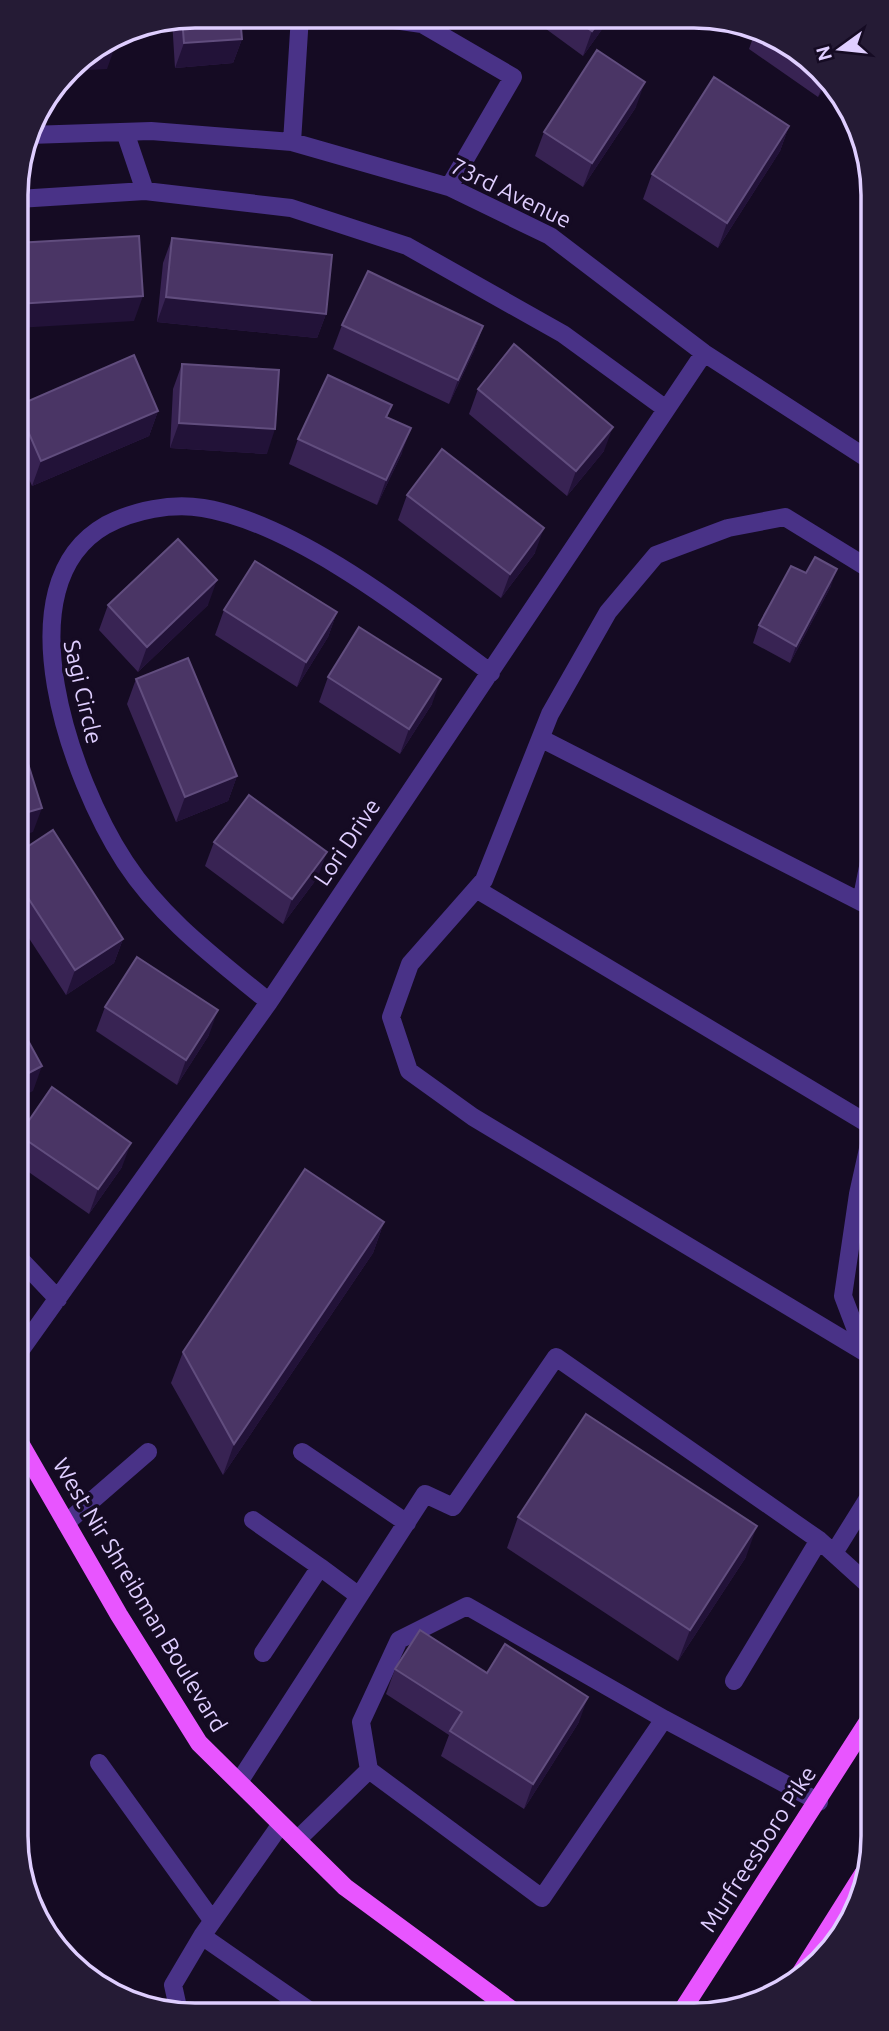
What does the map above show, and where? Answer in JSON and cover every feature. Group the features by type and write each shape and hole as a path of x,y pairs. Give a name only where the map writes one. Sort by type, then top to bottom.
{"main road":[{"name":"West Nir Shreibman Boulevard","path":"28,1457 119,1615 199,1744 345,1887 502,2003"},
{"name":"Murfreesboro Pike","path":"687,2003 861,1733"},
{"path":"823,1942 849,1899"}],"street":[{"path":"292,142 299,28"},
{"path":"429,28 513,77 449,187"},
{"path":"125,132 145,191"},
{"name":"73rd Avenue","path":"40,135 125,132 292,142 449,187 550,236 704,353 861,454"},
{"path":"28,198 145,191 291,208 407,246 563,334 666,409"},
{"name":"Lori Drive","path":"28,1340 269,1002 704,353"},
{"name":"Sagi Circle","path":"269,1002 169,918 125,862 73,761 53,692 44,640 47,604 58,575 74,548 95,530 124,515 157,508 202,508 239,517 298,543 359,580 491,673"},
{"path":"861,563 785,517 727,528 656,555 608,612 550,715 484,880 410,964 391,1017 409,1070 473,1117 861,1350"},
{"path":"542,738 861,902"},
{"path":"476,889 861,1120"},
{"path":"861,1180 843,1296 861,1340"},
{"path":"28,1267 58,1299"},
{"path":"239,1782 425,1494 453,1507 556,1357 819,1540 861,1576"},
{"path":"66,1523 148,1452"},
{"path":"302,1452 407,1522"},
{"path":"834,1553 861,1510"},
{"path":"253,1520 359,1596"},
{"path":"734,1681 819,1540"},
{"path":"850,1565 861,1568"},
{"path":"263,1653 320,1567"},
{"path":"664,1719 542,1898 369,1770 361,1722 399,1640 467,1606 664,1719 819,1802"},
{"path":"99,1763 212,1920"},
{"path":"298,1840 369,1770"},
{"path":"177,2002 173,1985 212,1920 281,1824"},
{"path":"202,1936 298,2003"}],"building":[{"path":"241,28 242,39 184,43 183,29"},
{"path":"597,50 645,82 592,163 544,132"},
{"path":"714,77 789,126 727,223 652,174"},
{"path":"139,236 143,296 28,303 28,242"},
{"path":"172,238 332,255 326,314 166,297"},
{"path":"368,271 483,326 458,380 342,325"},
{"path":"514,344 613,427 576,471 478,389"},
{"path":"134,355 158,411 41,461 28,431 28,401"},
{"path":"182,364 279,370 275,429 179,423"},
{"path":"328,375 392,405 386,417 411,428 386,480 298,439"},
{"path":"442,449 544,528 510,574 407,495"},
{"path":"178,539 217,580 147,647 108,605"},
{"path":"815,557 837,569 796,646 759,625 791,566 806,573"},
{"path":"255,561 337,612 306,662 224,610"},
{"path":"359,627 441,679 409,729 328,677"},
{"path":"188,658 237,776 185,797 136,679"},
{"path":"28,764 42,808 28,812"},
{"path":"249,795 327,852 292,899 214,842"},
{"path":"53,830 123,939 75,970 28,898 28,846"},
{"path":"137,957 218,1010 186,1060 105,1007"},
{"path":"28,1040 42,1066 28,1073"},
{"path":"52,1087 131,1143 98,1189 28,1141 28,1122"},
{"path":"305,1169 384,1222 234,1444 183,1352"},
{"path":"586,1414 757,1526 690,1630 518,1517"},
{"path":"420,1630 487,1673 505,1644 588,1697 533,1784 450,1731 462,1712 395,1669"}]}
